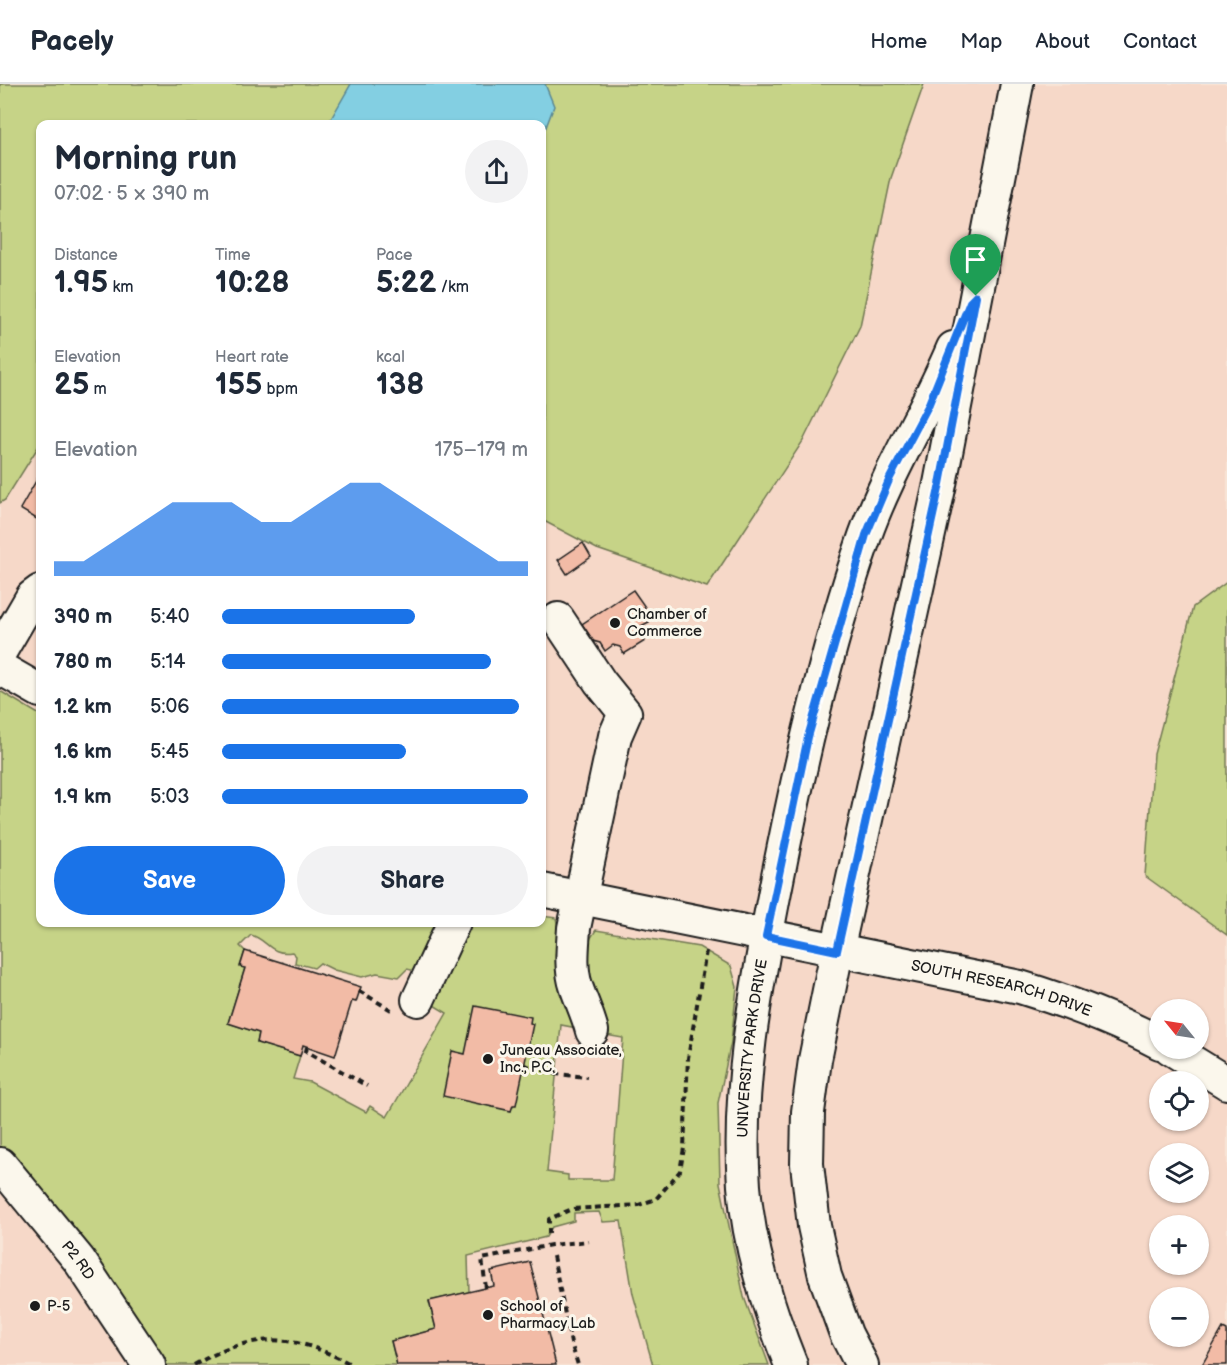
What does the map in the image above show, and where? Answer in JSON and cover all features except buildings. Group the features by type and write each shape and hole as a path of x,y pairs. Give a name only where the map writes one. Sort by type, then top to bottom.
{"street":[{"name":"UNIVERSITY PARK DRIVE","path":"862,1365 846,1334 825,1276 814,1226 807,1164 808,1112 815,1060 837,951 940,484 1017,84"},
{"name":"UNIVERSITY PARK DRIVE","path":"791,1365 771,1315 754,1252 745,1187 742,1122 766,936 808,737 866,535 890,478 928,406 970,302 976,296"},
{"path":"0,652 32,597 36,594"},
{"path":"558,619 600,682 625,713 615,736 574,928 575,984 586,1009 592,1031"},
{"path":"0,668 36,689"},
{"name":"SOUTH RESEARCH DRIVE","path":"546,891 1020,987 1070,1002 1149,1037"},
{"path":"408,1007 451,927"},
{"path":"1188,1059 1227,1083"},
{"name":"P2 RD","path":"0,1164 79,1260 149,1365"}],"path":[{"path":"549,1234 549,1219 559,1213 572,1209 639,1205 656,1199 680,1171 684,1148 688,1058 702,965 708,945"},
{"path":"359,992 408,1007"},
{"path":"306,1047 306,1050 367,1086"},
{"path":"524,1065 556,1074 586,1077"},
{"path":"486,1288 482,1259 551,1245 589,1241"},
{"path":"553,1256 570,1343 578,1365"},
{"path":"194,1365 220,1350 248,1341 283,1340 317,1349 352,1365"}],"shaded area":[{"path":"0,84 1227,84 1227,1365 0,1365"}],"green space":[{"path":"0,84 924,84 891,178 860,326 803,441 707,587 597,549 546,522 546,120 36,120 36,450 5,500 0,503"},
{"path":"1227,582 1227,935 1145,876 1154,754 1193,607"},
{"path":"0,691 36,713 36,927 436,927 416,971 407,969 399,977 377,973 362,977 334,970 320,963 314,968 295,963 296,956 292,952 279,952 251,935 240,946 245,951 240,966 245,968 228,1023 259,1033 257,1043 300,1056 293,1079 310,1082 366,1112 370,1106 387,1117 447,1013 432,1004 433,997 447,977 469,927 546,927 546,917 556,918 577,1028 561,1025 547,1172 568,1175 568,1180 612,1180 623,1038 606,1035 591,996 585,969 585,955 589,942 596,930 699,947 731,966 737,987 731,1042 718,1103 720,1183 744,1297 769,1365 653,1365 633,1294 621,1221 603,1222 599,1212 574,1213 574,1221 552,1227 546,1237 468,1256 469,1292 429,1301 436,1329 391,1341 397,1365 165,1365 35,1188 0,1147"}],"water":[{"path":"351,84 545,84 554,106 546,127 546,120 330,120"}],"place":[{"name":"Chamber of Commerce","path":"615,623"},
{"name":"Juneau Associate, Inc., P.C.","path":"488,1059"},
{"name":"P-5","path":"35,1306"},
{"name":"School of Pharmacy Lab","path":"488,1315"}],"route":[{"path":"976,296 940,484 837,951 766,936 785,836 808,737 846,598 866,535 890,478 928,406 958,338 970,302 976,296"}]}
